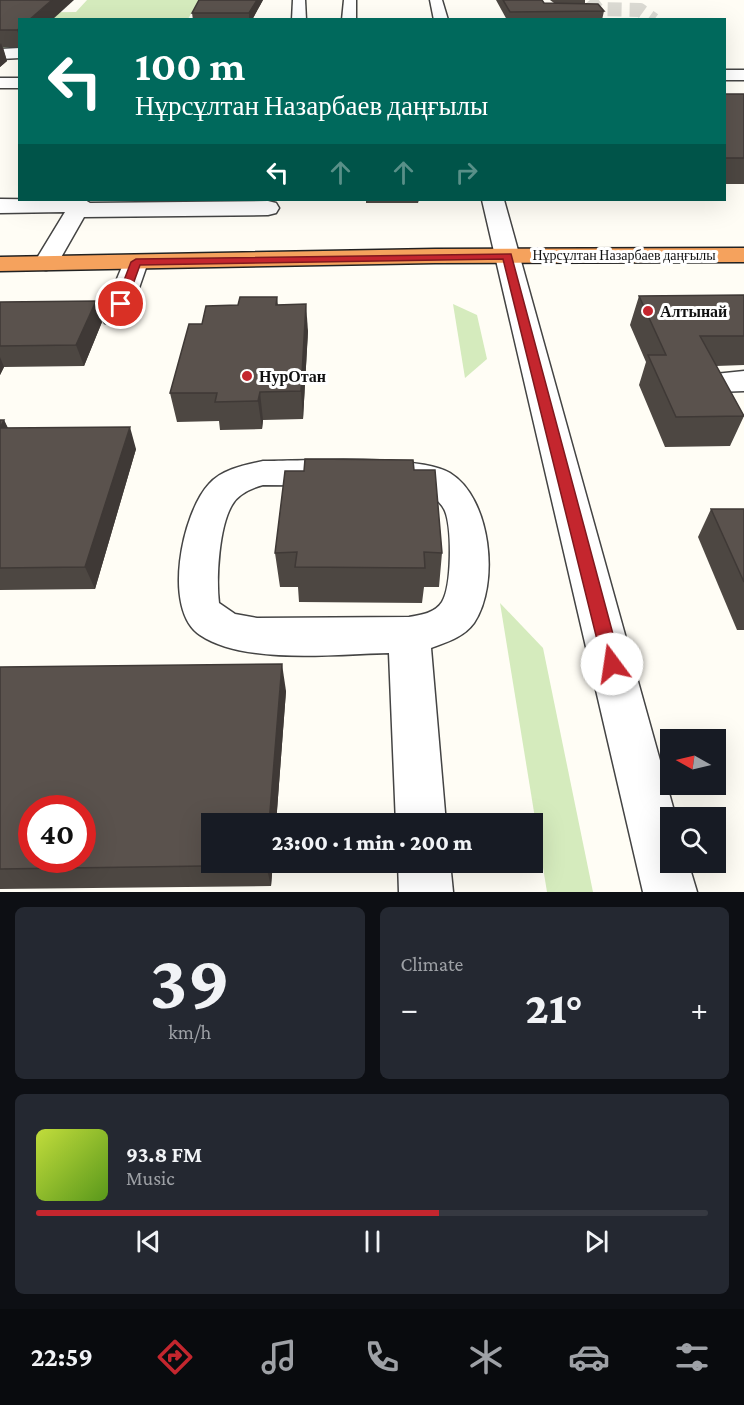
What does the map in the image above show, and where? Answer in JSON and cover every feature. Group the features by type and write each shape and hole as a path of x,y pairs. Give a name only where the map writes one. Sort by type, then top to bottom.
{"highway":[{"name":"Нұрсұлтан Назарбаев даңғылы","path":"0,264 507,256 744,255"}],"street":[{"path":"299,0 299,18"},
{"path":"349,18 350,0"},
{"path":"436,0 440,18"},
{"path":"0,54 18,53"},
{"path":"726,75 744,75"},
{"path":"0,84 18,83"},
{"path":"493,201 670,892"},
{"path":"46,263 80,205"},
{"path":"0,206 268,208"},
{"path":"115,317 136,262"},
{"path":"263,473 413,474 437,481 459,501 464,513 470,571 466,594 459,610 445,624 409,635 257,636 236,633 220,626 201,611 196,589 211,513 216,499 229,486 245,477 263,473"},
{"path":"409,635 421,813"},
{"path":"425,873 426,892"}],"green space":[{"path":"87,0 199,0 189,18 18,18 18,48 0,49 0,13 76,12"},
{"path":"453,304 477,315 487,359 465,378"},
{"path":"500,603 543,648 593,892 547,892 543,867 543,813 534,813"}],"building":[{"path":"0,0 52,0 31,18 18,18 17,30 0,30"},
{"path":"199,0 257,0 249,13 192,13"},
{"path":"503,0 598,4 604,11 510,12"},
{"path":"726,94 744,94 744,158 726,158"},
{"path":"744,295 744,336 700,336 744,416 676,417 648,355 666,355 639,296"},
{"name":"НурОтан","path":"240,297 277,297 276,305 306,304 301,391 260,392 258,401 215,402 217,393 170,393 189,324 202,324 206,306 238,305"},
{"path":"96,301 76,345 0,346 0,302"},
{"path":"130,427 85,567 0,568 0,428"},
{"path":"305,459 413,460 414,470 435,470 442,553 424,552 425,568 295,567 297,552 275,553 285,471 304,471"},
{"path":"711,509 744,509 744,582"},
{"path":"282,664 270,813 201,813 201,866 96,868 96,795 18,795 18,869 0,869 0,667"}],"tunnel":[{"path":"590,0 597,9 640,10 651,18"}],"place":[{"name":"Алтынай","path":"648,311"},
{"name":"НурОтан","path":"247,376"}],"route":[{"path":"121,304 136,262 507,256 612,664"}]}
